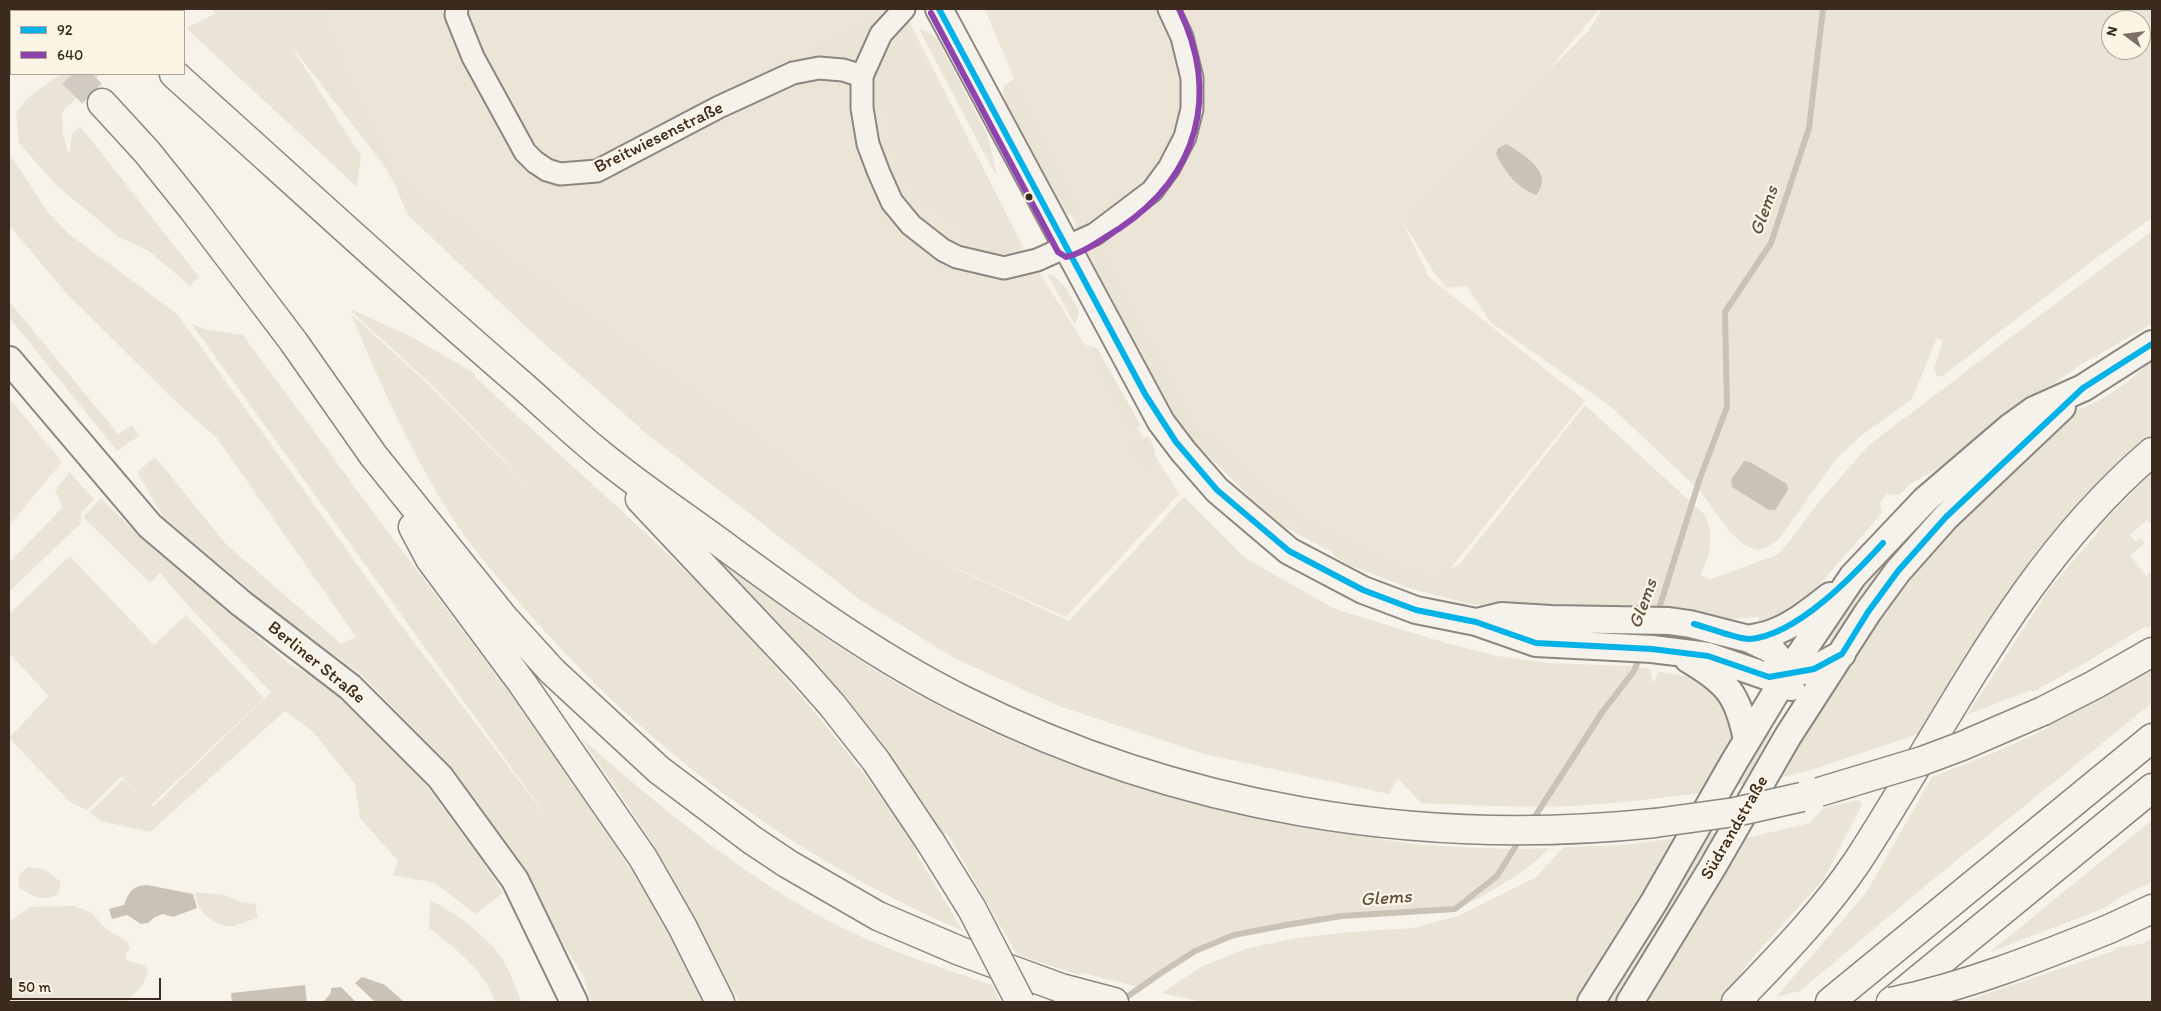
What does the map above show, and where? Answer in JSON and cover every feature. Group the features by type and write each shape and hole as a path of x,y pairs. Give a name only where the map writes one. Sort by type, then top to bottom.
{"highway":[{"path":"175,75 452,326 599,454 800,601 919,676 966,701 1069,748 1168,781 1232,798 1322,816 1422,828 1538,831 1655,823 1735,812 1810,794 1938,755 2043,711 2152,652"},
{"path":"102,103 147,152 192,208 293,341 374,456 452,555 552,671 659,770 708,809 788,864 878,916 960,951 1061,988 1114,1002"},
{"path":"1736,1002 1819,915 1856,863 1987,648 2052,555 2105,496 2152,452"},
{"path":"599,454 802,670 876,761 931,843 972,909 1020,1002"},
{"path":"374,456 430,559 522,683 643,858 682,926 720,1002"},
{"path":"1830,1002 2152,738"},
{"path":"1891,1002 2152,788"},
{"path":"1891,1002 1916,997 2020,965 2109,929 2152,909"}],"main road":[{"path":"939,9 1161,422 1217,490 1289,552 1363,590 1416,610 1476,622 1536,643 1617,647 1708,656 1769,677 1814,669 1842,654"},
{"path":"1749,638 1772,633 1808,614 1853,576 1925,500 2009,428 2034,410 2083,388 2152,344"},
{"name":"Berliner Straße","path":"9,360 150,526 242,604 350,687 440,777 515,880 574,1002"},
{"name":"Südrandstraße","path":"1630,1002 1712,868 1788,736 1868,612 1924,542 1992,472 2083,388"},
{"name":"Südrandstraße","path":"1591,1002 1650,910 1787,674 1853,576"},
{"path":"1476,622 1501,616 1630,620 1690,624 1749,638 1772,650 1785,666 1796,715 1788,736"},
{"path":"1676,652 1716,676 1728,687 1744,723 1747,740"}],"street":[{"name":"Breitwiesenstraße","path":"457,9 456,15 473,57 525,152 547,170 560,174 597,171 719,107 792,73 820,68 843,70 862,76"},
{"path":"904,9 881,34 862,76 862,108 868,144 892,202 911,225 943,250 957,258 1004,268 1037,260 1095,234 1152,191 1169,168 1185,137 1192,109 1192,78 1182,37 1170,9"}],"shaded area":[{"path":"9,9 49,9 10,10 9,33"},
{"path":"213,9 321,9 397,174 926,555 1069,621 1184,497 1245,558 1335,609 1446,643 1497,656 1550,663 1629,666 1650,669 1653,683 1659,672 1683,676 1684,674 1701,681 1726,702 1733,732 1724,756 1701,793 1571,806 1421,803 1398,778 1389,794 1204,754 1059,706 954,658 862,601 648,435 527,328 407,214 395,184 383,164 289,43 361,156 357,187 186,28 215,14"},
{"path":"321,9 903,9 1022,245 1179,494 1066,617 926,555 397,174"},
{"path":"985,9 1599,9 1489,143 1401,219 1429,277 1585,401 1434,589 1361,567 1276,523 1191,439 1089,257"},
{"path":"1602,9 2152,9 2152,218 2100,255 1941,377 1937,376 1934,369 1943,340 1937,338 1912,399 1862,435 1837,458 1778,540 1765,548 1757,550 1743,544 1730,532 1701,492 1610,406 1490,322 1467,286 1447,288 1433,271 1401,219 1589,30"},
{"path":"875,15 877,18 857,53 845,57 808,57 808,50"},
{"path":"908,29 1022,245 1007,252 999,253 962,246 968,231 931,208 908,183 895,152 887,110 871,109 874,86 885,53 898,36"},
{"path":"919,29 927,31 937,39 987,134 997,174 994,172"},
{"path":"60,75 100,75 62,112 63,135 69,155 72,134 80,126 199,277 190,286 149,251 119,237 57,186 19,143 16,114 26,99"},
{"path":"1014,79 1083,218 1067,214 1061,207 1007,107 1003,93 1004,85"},
{"path":"1507,144 1529,159 1540,172 1542,179 1541,187 1536,195 1517,184 1496,154 1498,148"},
{"path":"9,153 47,211 69,234 178,315 397,620 555,828 191,323 204,329 243,335 379,520 570,773 689,963 709,1002 591,1002 583,976 478,804 440,758 360,673 294,627 163,517 137,472 155,457 226,544 341,644 356,637 216,437 176,402 66,293 9,225"},
{"path":"2152,231 2152,324 2082,364 2050,386 1957,458 1912,483 1899,495 1887,494 1880,503 1882,513 1807,599 1792,611 1760,624 1758,617 1730,619 1713,617 1712,614 1664,609 1500,609 1466,603 1412,589 1349,565 1335,556 1326,542 1259,498 1226,465 1199,450 1176,419 1096,274 1092,253 1097,244 1204,440 1213,436 1232,457 1273,494 1296,511 1344,540 1427,576 1439,574 1459,565 1585,405 1705,515 1710,531 1710,546 1700,576 1711,579 1777,555 1822,498 1870,444"},
{"path":"1047,274 1054,276 1063,284 1077,307 1079,314 1075,325"},
{"path":"9,301 118,434 132,425 139,436 117,451 9,317"},
{"path":"353,310 412,337 476,374 474,376 630,518 689,575 760,649 827,727 859,768 919,851 916,853 963,931 901,902 840,870 782,834 726,795 672,753 621,709 572,661 489,567 455,522 425,472 398,421 351,314 431,387 550,508 432,385 352,312"},
{"path":"1086,345 1097,348 1141,426 1131,429"},
{"path":"2152,359 2152,441 1924,732 1814,769 1775,779 1902,577 2075,411 2086,407 2116,389"},
{"path":"9,398 62,462 9,526"},
{"path":"1148,436 1156,456 1152,471 1148,476 1129,448"},
{"path":"1744,461 1750,462 1787,484 1788,490 1775,510 1769,510 1732,487 1731,480"},
{"path":"69,472 94,499 81,513 81,523 9,592 9,563 63,507 55,491"},
{"path":"2152,473 2152,525 2147,520 2130,535 2136,542 2141,538 2145,543 2130,555 2146,576 2152,571 2152,625 2148,628 2146,626 2033,692 2031,690 1967,715 2050,588 2099,531 2097,528"},
{"path":"101,498 140,537 291,665 346,693 423,781 483,862 503,893 475,914 435,883 393,875 398,861 360,818 355,784 313,732 285,711 150,832 101,821 90,812 123,779 138,793 122,776 87,810 70,802 9,738 49,696 9,653 9,614 70,556 154,645 186,615 264,698 151,805 153,807 271,692 190,608 160,573 150,583 83,517"},
{"path":"1923,517 1930,523 1833,643 1824,637 1857,590"},
{"path":"703,549 706,549 810,627 891,680 971,722 1023,746 1076,767 1185,801 1297,826 1415,844 1512,849 1494,876 1454,908 1341,914 1263,927 1225,937 1195,949 1138,987 1082,973 1079,975 1021,956 1016,953 947,833 943,835 903,773 855,712 787,632"},
{"path":"2152,668 2152,703 1930,882 1800,991 1776,997 1866,893 1932,777 2003,749 2048,728 2047,725"},
{"path":"1768,729 1772,732 1744,784 1730,787"},
{"path":"581,738 699,836 761,881 847,930 908,956 992,985 1000,1002 739,1002 670,873 642,827"},
{"path":"1859,800 1862,805 1824,879 1749,962 1720,1002 1641,1002 1742,839 1810,823 1823,808"},
{"path":"2152,820 2152,882 2122,896 2102,909 1990,952"},
{"path":"1715,833 1614,1002 1608,1002 1709,834"},
{"path":"1678,838 1600,968 1577,1002 1203,1002 1162,993 1201,967 1245,949 1297,938 1413,928 1458,916 1536,877 1564,847 1624,845"},
{"path":"1549,848 1517,875 1456,910 1498,877 1516,849"},
{"path":"27,867 46,870 61,882 58,894 53,897 42,898 28,893 19,887 19,875"},
{"path":"147,885 193,894 197,908 173,917 163,914 155,917 148,923 141,924 127,915 112,919 109,909 124,905 134,888"},
{"path":"195,892 224,895 241,902 255,904 258,918 232,926 218,923 208,918 201,911"},
{"path":"430,900 449,910 468,924 494,948 507,967 521,1002 495,1002 484,980 468,960 429,928"},
{"path":"74,906 92,913 106,929 128,942 130,950 126,952 126,960 145,966 148,972 142,985 126,1000 127,1002 9,1002 9,920 30,907"},
{"path":"2152,939 2152,1002 1962,1002 2116,950 2115,948 2141,944"},
{"path":"362,977 385,985 403,1001 375,1002 355,983"},
{"path":"305,985 307,1002 232,1002 231,993"},
{"path":"341,987 356,1002 323,1002 331,993 331,988"}],"waterway":[{"name":"Glems","path":"1657,615 1700,478 1727,407 1725,312 1771,243 1809,128 1823,9"},
{"name":"Glems","path":"1532,821 1603,711 1634,671 1641,654"},
{"name":"Glems","path":"1121,1001 1195,951 1234,935 1342,916 1455,909 1497,876 1522,836"}],"tunnel":[{"path":"73,75 102,103"}],"transit line":[{"name":"92","path":"939,9 1145,394 1176,442 1217,490 1289,551 1363,590 1416,610 1476,622 1536,643 1652,649 1708,656 1769,677 1814,669 1842,654 1868,612 1898,571 1946,517 2083,388 2152,344"},
{"name":"640","path":"931,13 1058,252 1066,257 1101,241 1147,207 1168,183 1184,158 1194,130 1199,102 1198,72 1191,41 1179,9"},
{"name":"92","path":"1694,624 1745,639 1768,635 1805,616 1823,602 1883,543"}]}
